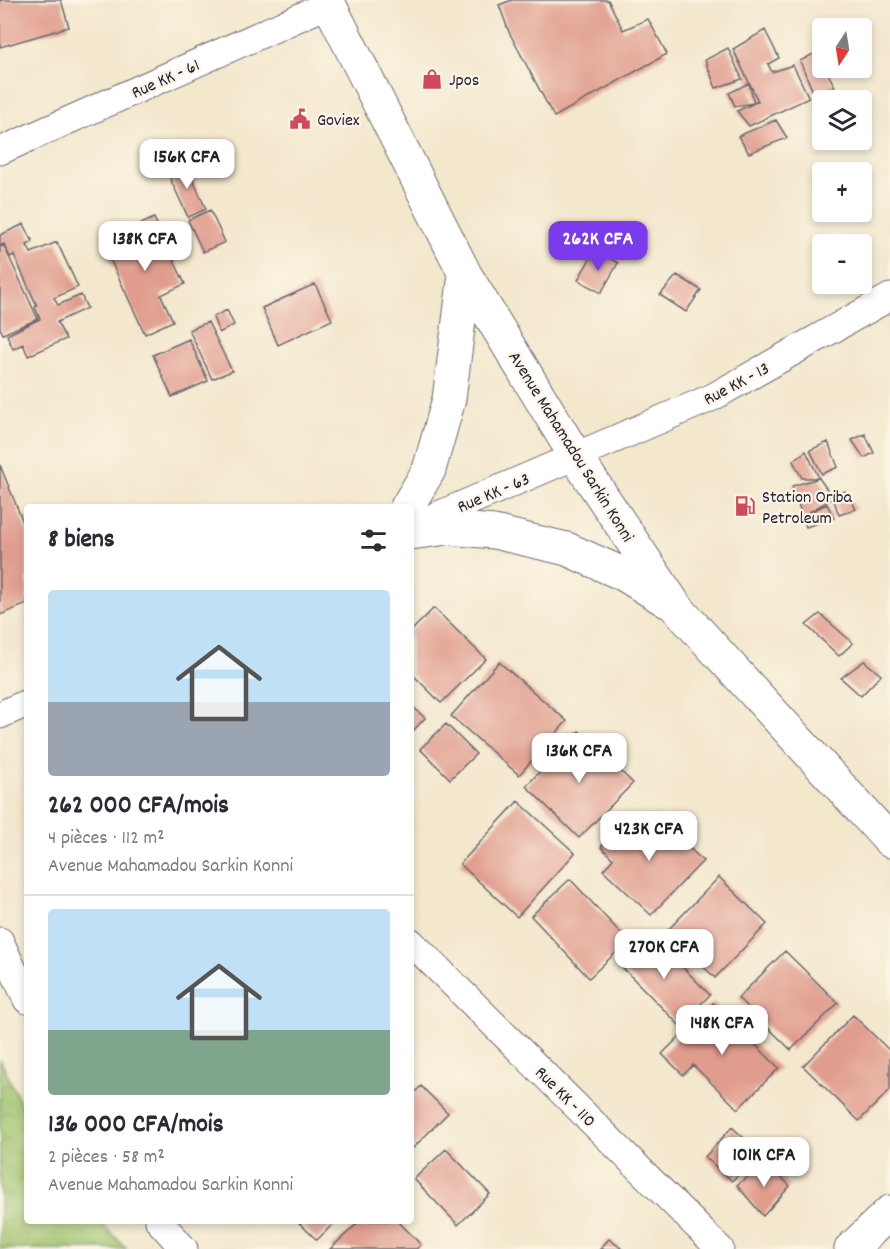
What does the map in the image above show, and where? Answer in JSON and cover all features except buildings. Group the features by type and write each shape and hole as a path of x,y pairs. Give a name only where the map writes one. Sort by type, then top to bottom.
{"street":[{"name":"Rue KK - 61","path":"0,151 328,2"},
{"name":"Avenue Mahamadou Sarkin Konni","path":"328,2 465,274 576,457 676,607 890,841"},
{"path":"409,504 429,470 450,399 465,274"},
{"name":"Rue KK - 13","path":"576,457 713,397 890,297"},
{"name":"Rue KK - 63","path":"414,526 576,457"},
{"path":"414,533 448,528 494,531 567,549 625,575 676,607"},
{"path":"0,715 24,704"},
{"path":"0,941 24,993"},
{"name":"Rue KK - 110","path":"414,945 720,1249"},
{"path":"851,1249 890,1212"},
{"path":"162,1224 184,1249"}],"green space":[{"path":"0,1059 24,1111 24,1224 102,1224 127,1249 0,1249"}],"place":[{"name":"Jpos","path":"432,79"},
{"name":"Goviex","path":"300,119"},
{"name":"Station Oriba Petroleum","path":"745,506"}]}
